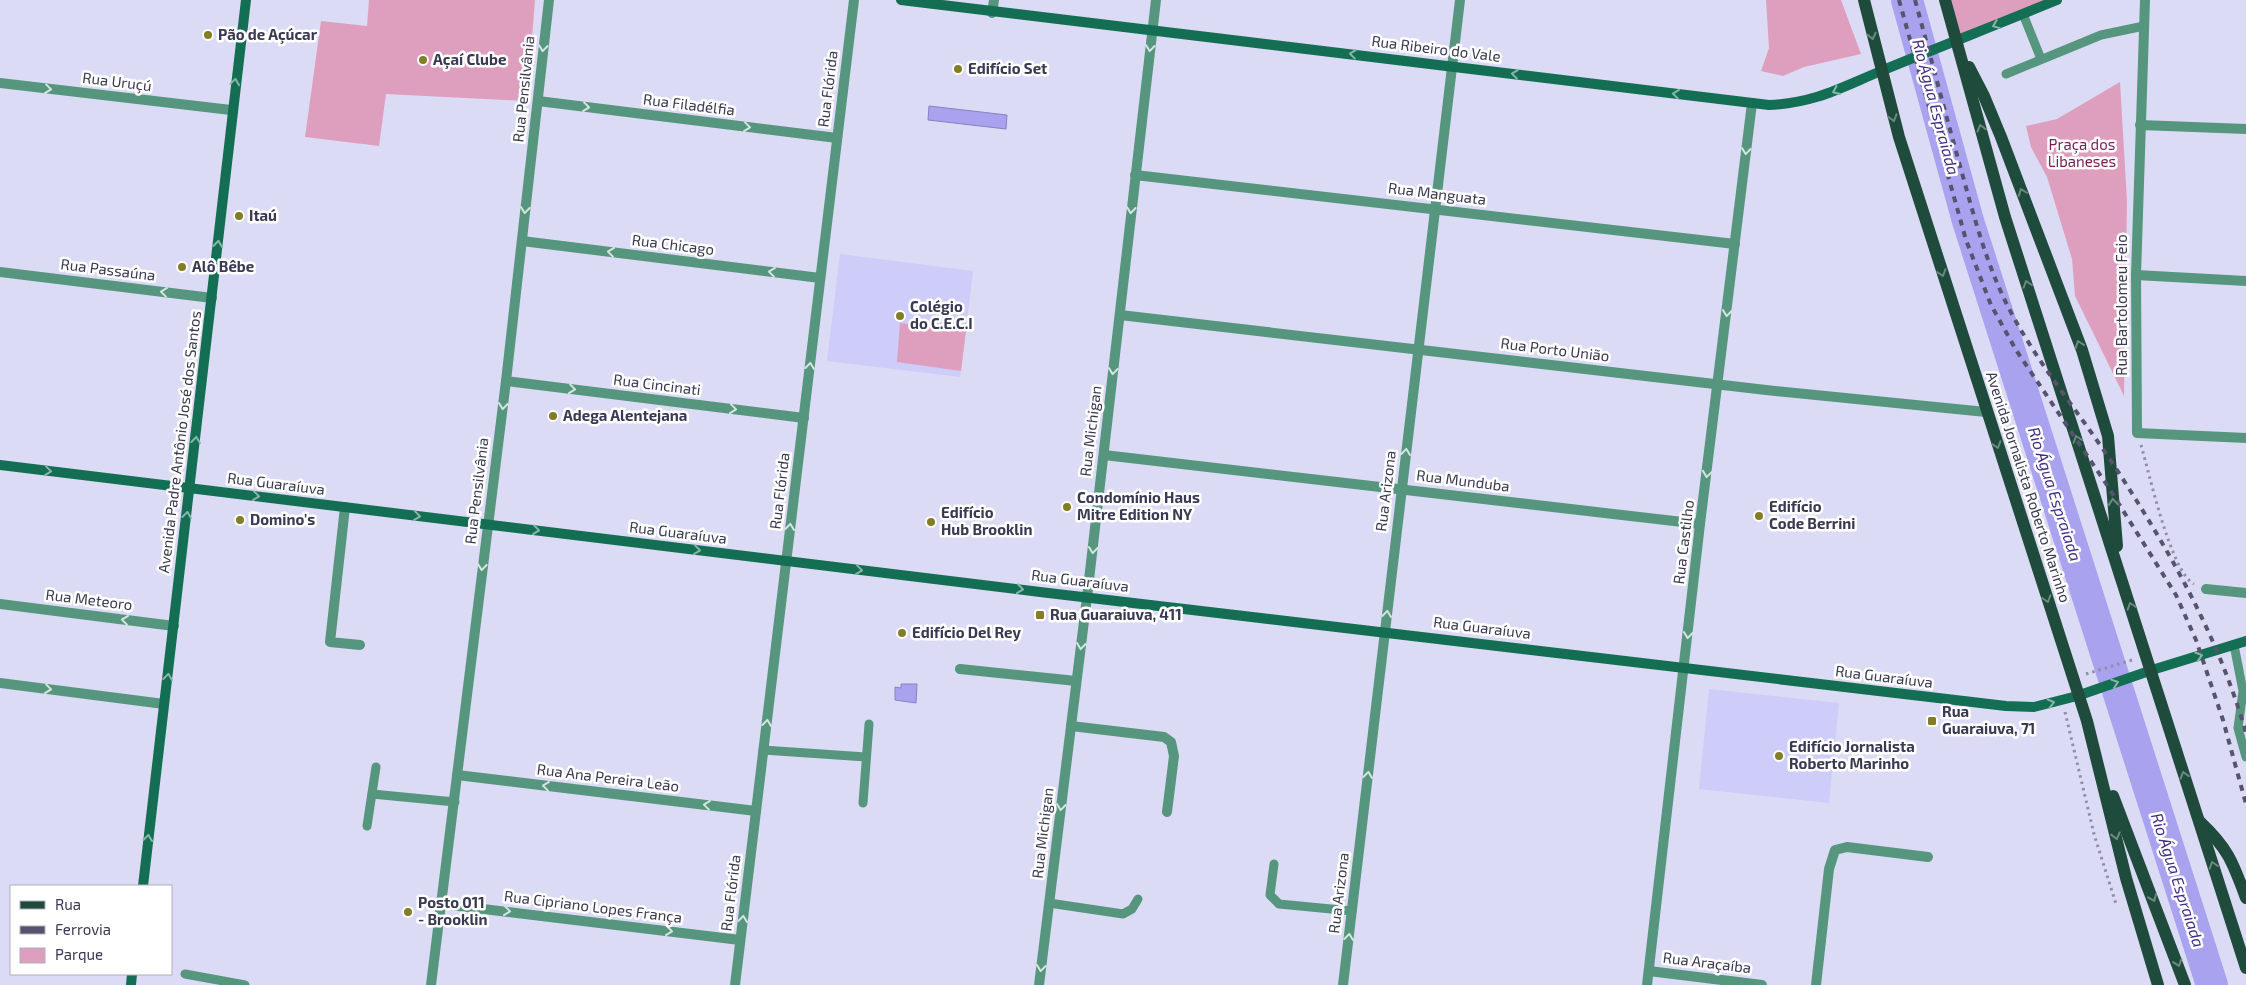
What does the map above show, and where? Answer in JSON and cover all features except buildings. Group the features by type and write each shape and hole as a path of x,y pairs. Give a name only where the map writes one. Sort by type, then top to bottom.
{"main road":[{"name":"Avenida Jornalista Roberto Marinho","path":"1864,0 1880,71 1899,137 2097,755 2126,878 2158,985"},
{"path":"1945,0 2005,217 2152,670 2246,968"},
{"path":"1956,42 1984,96 2082,350 2108,436 2119,568"},
{"path":"2097,755 2185,985"},
{"path":"2199,821 2220,840 2234,866 2246,898"}],"street":[{"name":"Avenida Padre Antônio José dos Santos","path":"142,885 212,298 231,110 246,0"},
{"name":"Rua Pensilvânia","path":"431,985 506,381 549,0"},
{"name":"Rua Flórida","path":"735,985 854,0"},
{"name":"Rua Ribeiro do Vale","path":"901,0 1752,103 1791,104 1820,98 1880,71 2057,0"},
{"path":"992,12 994,0"},
{"name":"Rua Michigan","path":"1039,985 1104,455 1156,0"},
{"name":"Rua Arizona","path":"1343,985 1460,0"},
{"name":"Rua Bartolomeu Feio","path":"2137,433 2136,275 2145,0"},
{"name":"Rua Uruçú","path":"0,83 231,110"},
{"name":"Rua Filadélfia","path":"538,101 837,138"},
{"name":"Rua Castilho","path":"1647,985 1700,524 1719,385 1752,103"},
{"path":"2140,125 2246,129"},
{"name":"Rua Manguata","path":"1135,175 1735,244"},
{"name":"Rua Chicago","path":"522,241 820,278"},
{"name":"Rua Passaúna","path":"0,272 212,298"},
{"path":"2136,275 2246,281"},
{"name":"Rua Porto União","path":"1120,315 1719,385 1986,412"},
{"name":"Rua Cincinati","path":"506,381 804,418"},
{"path":"2137,433 2246,438"},
{"name":"Rua Munduba","path":"1104,455 1700,524"},
{"name":"Rua Guaraíuva","path":"0,464 786,561 2006,706 2034,707 2077,696 2152,670 2246,641"},
{"path":"345,507 330,642 360,645"},
{"path":"2206,590 2246,594"},
{"name":"Rua Meteoro","path":"0,604 174,626"},
{"path":"960,669 1076,682"},
{"path":"0,683 164,704"},
{"path":"1071,726 1164,737 1171,742 1174,756 1167,812"},
{"name":"Rua Ana Pereira Leão","path":"457,775 756,811"},
{"path":"1816,985 1829,869 1835,850 1847,847 1928,857"},
{"name":"Rua Cipriano Lopes França","path":"442,904 740,940"},
{"name":"Rua Araçaíba","path":"1649,971 1762,985"}],"lane":[{"path":"2023,14 2040,59"},
{"path":"2006,74 2101,35 2144,26"},
{"path":"2234,645 2243,691 2238,728 2246,757"},
{"path":"863,802 870,724"},
{"path":"763,750 866,757"},
{"path":"367,826 376,767"},
{"path":"372,794 455,802"},
{"path":"1274,864 1270,895 1280,904 1352,911"},
{"path":"1049,903 1123,914 1132,909 1138,899"},
{"path":"185,974 245,985"}],"path":[{"path":"2137,433 2160,515 2175,557 2190,582 2206,590"},
{"path":"2102,669 2127,661"},
{"path":"2069,727 2094,834 2118,909"}],"shaded area":[{"path":"929,106 1007,115 1006,129 928,120"},
{"name":"Colégio do C.E.C.I","path":"840,254 973,271 960,377 827,361"},
{"path":"901,684 917,684 916,703 895,700 895,687 901,688"},
{"path":"1709,689 1839,703 1829,803 1699,789"}],"green space":[{"name":"Açaí Clube","path":"369,0 535,0 527,101 386,94 379,146 305,137 321,21 367,26"},
{"path":"1766,0 1841,0 1861,54 1804,67 1783,76 1761,71 1769,48"},
{"path":"1946,0 2054,0 1957,40"},
{"name":"Praça dos Libaneses","path":"2120,82 2127,201 2124,396 2075,296 2072,259 2047,177 2031,147 2026,126 2057,119"},
{"path":"900,323 966,331 961,371 897,362"}],"waterway":[{"name":"Rio Água Espraiada","path":"1907,0 1968,221 2212,985"}],"railway":[{"path":"1899,0 1966,240 1991,305 2016,350 2107,485 2176,595 2196,640 2223,720 2246,804"},
{"path":"1915,0 1973,211 1997,284 2026,338 2137,501 2192,597 2222,664 2246,733"}],"place":[{"name":"Pão de Açúcar","path":"208,35"},
{"name":"Açaí Clube","path":"423,60"},
{"name":"Edifício Set","path":"958,69"},
{"name":"Itaú","path":"239,216"},
{"name":"Alô Bêbe","path":"182,267"},
{"name":"Colégio do C.E.C.I","path":"900,316"},
{"name":"Adega Alentejana","path":"553,416"},
{"name":"Condomínio Haus Mitre Edition NY","path":"1067,507"},
{"name":"Edifício Code Berrini","path":"1759,516"},
{"name":"Domino's","path":"240,520"},
{"name":"Edifício Hub Brooklin","path":"931,522"},
{"name":"Rua Guaraiuva, 411","path":"1040,615"},
{"name":"Edifício Del Rey","path":"902,633"},
{"name":"Rua Guaraiuva, 71","path":"1932,721"},
{"name":"Edifício Jornalista Roberto Marinho","path":"1779,756"},
{"name":"Posto 011 - Brooklin","path":"408,912"}]}
